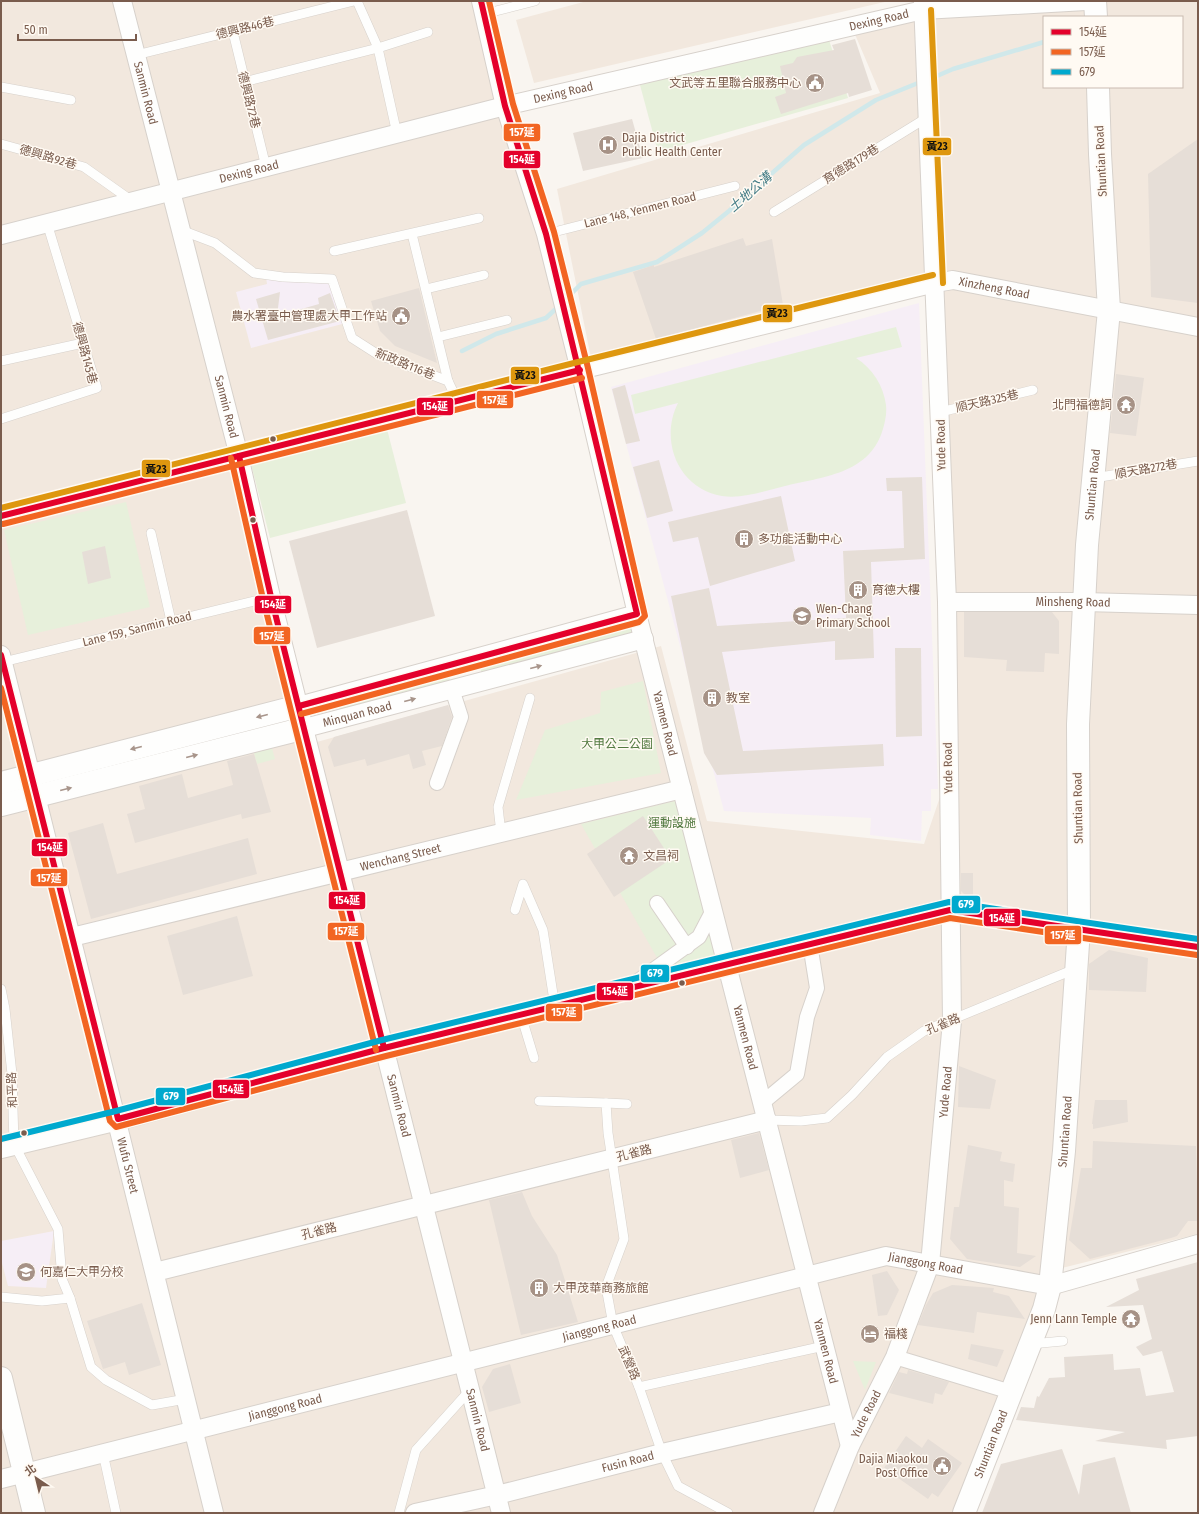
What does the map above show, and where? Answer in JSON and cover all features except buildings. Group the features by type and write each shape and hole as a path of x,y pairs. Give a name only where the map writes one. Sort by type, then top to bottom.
{"street":[{"name":"Sanmin Road","path":"122,1 240,456 271,597 501,1513"},
{"name":"Dexing Road","path":"1,235 505,106 923,6 1086,1"},
{"path":"1095,1 1096,16"},
{"name":"Yude Road","path":"823,1513 850,1446 895,1357 930,1264 952,1021 947,602 923,6"},
{"name":"Yanmen Road","path":"482,8 505,106 546,234 580,370 637,614 850,1446"},
{"name":"Shuntian Road","path":"964,1513 1044,1309 1050,1286 1064,1151 1079,929 1078,724 1084,602 1109,310 1100,154 1098,88"},
{"name":"Xinzheng Road","path":"1,516 935,282 953,280 1198,327"},
{"name":"Minsheng Road","path":"947,602 1198,604"},
{"name":"Minquan Road","path":"1,783 299,706 637,614"},
{"name":"Minquan Road","path":"1,805 305,728 644,639"},
{"name":"Wufu Street","path":"2,658 118,1119 214,1513"},
{"path":"437,783 461,717 463,686 462,662"},
{"name":"Wenchang Street","path":"72,937 682,789"},
{"path":"657,903 687,947"},
{"path":"626,989 699,937 713,910"},
{"path":"8,1145 118,1119 384,1048 950,910 1198,947"},
{"path":"762,1103 797,1074 807,1017 817,988 810,944"},
{"name":"孔雀路","path":"155,1272 767,1120"},
{"name":"Jianggong Road","path":"1,1479 886,1256 1050,1286 1198,1244"},
{"path":"895,1357 1011,1392"},
{"path":"1,1378 34,1513"},
{"name":"Fusin Road","path":"415,1513 497,1495 662,1453 841,1412"}],"lane":[{"name":"德興路46巷","path":"136,55 354,1"},
{"path":"357,1 378,48 397,134"},
{"path":"482,8 535,1"},
{"name":"德興路72巷","path":"233,32 266,167"},
{"path":"244,82 378,48 428,32"},
{"path":"1,87 71,100"},
{"name":"育德路179巷","path":"774,212 928,117"},
{"name":"德興路92巷","path":"1,144 84,167 132,201"},
{"name":"Lane 148, Yenmen Road","path":"546,234 735,186"},
{"path":"334,251 479,218"},
{"name":"德興路145巷","path":"1,419 97,388 47,223"},
{"name":"新政路116巷","path":"181,230 215,244 254,273 283,277 332,278 352,338 377,354 448,380"},
{"name":"新政路116巷","path":"412,234 448,380 458,402"},
{"path":"426,289 484,275"},
{"path":"438,337 507,320"},
{"path":"1,362 83,342"},
{"name":"順天路325巷","path":"940,412 1033,390"},
{"name":"順天路272巷","path":"1094,478 1198,461"},
{"path":"151,533 171,621"},
{"name":"Lane 159, Sanmin Road","path":"2,658 171,621 271,597"},
{"path":"501,833 498,808 530,698"},
{"path":"516,910 523,884 543,930 555,1007"},
{"name":"孔雀路","path":"767,1120 801,1121 826,1118 852,1095 887,1058 924,1031 952,1021 1076,969"},
{"name":"和平路","path":"1,989 5,1009 12,1074 8,1145"},
{"path":"522,1015 534,1058"},
{"path":"539,1101 627,1104"},
{"name":"武營路","path":"606,1103 612,1159 624,1239 606,1287 613,1325 639,1387 662,1453 678,1486 728,1513"},
{"path":"8,1145 58,1229 62,1279 70,1298 91,1367 100,1375 152,1405 186,1399"},
{"path":"1,1297 42,1301 70,1298"},
{"path":"1030,1344 1063,1341"},
{"path":"639,1387 824,1346"},
{"path":"399,1513 416,1450 470,1390"},
{"path":"103,1453 116,1513"}],"shaded area":[{"path":"1,1 476,1 570,362 226,448 288,694 299,747 661,646 707,821 924,844 941,794 945,901 1198,958 1198,1234 1062,1268 969,1513 1,1513"},
{"path":"587,1 889,1 534,83 516,20"},
{"path":"934,1 1198,1 1198,938 954,897 944,276 591,358 557,189 880,93 854,32"},
{"path":"266,277 332,281 346,323 251,348 236,292 267,284"},
{"name":"Wen-Chang Primary School","path":"919,303 938,789 931,789 931,811 922,811 921,841 870,835 871,818 724,811 611,387"},
{"name":"何嘉仁大甲分校","path":"54,1231 46,1288 8,1286 1,1259 1,1241"}],"green space":[{"path":"828,37 848,98 658,152 640,85"},
{"path":"896,327 902,347 856,358 872,372 880,384 885,398 886,412 882,432 875,446 866,457 855,465 828,476 746,495 730,497 707,492 694,484 676,461 672,447 671,432 673,417 678,403 635,414 631,395"},
{"path":"387,429 406,503 270,538 251,464"},
{"path":"126,502 150,607 28,635 4,530"},
{"path":"631,620 635,635 482,675 478,660"},
{"path":"447,669 451,684 340,714 336,699"},
{"name":"大甲公二公園","path":"643,681 661,773 516,800 545,730 600,713 601,692"},
{"path":"270,741 275,759 257,764 252,746"},
{"name":"運動設施","path":"683,799 722,952 664,970 581,824"},
{"path":"853,1361 876,1362 865,1390"}],"waterway":[{"name":"土地公溝","path":"930,79 953,69 1043,42"},
{"name":"土地公溝","path":"567,298 581,284 657,262 702,233 804,145 876,100 923,81"},
{"name":"土地公溝","path":"462,351 496,334 546,318 560,305"}],"transit line":[{"name":"154延","path":"299,706 637,614 546,234 505,106 481,1"},
{"name":"157延","path":"301,714 639,622 645,616 588,368 554,232 513,104 489,1"},
{"name":"黃23","path":"931,10 943,283"},
{"name":"黃23","path":"1,508 578,362 933,275"},
{"name":"154延","path":"1,516 580,370"},
{"name":"157延","path":"3,524 582,378"},
{"name":"154延","path":"239,456 271,597 384,1048"},
{"name":"157延","path":"231,458 263,599 376,1050"},
{"name":"154延","path":"1,655 118,1119 384,1048 950,910 1198,947"},
{"name":"157延","path":"1,688 110,1121 116,1127 386,1056 950,918 1197,955"},
{"name":"679","path":"1,1139 116,1111 382,1040 949,902 1198,939"}],"place":[{"name":"文武等五里聯合服務中心","path":"815,83"},
{"name":"Dajia District Public Health Center","path":"608,145"},
{"name":"農水署臺中管理處大甲工作站","path":"401,316"},
{"name":"北門福德詞","path":"1126,405"},
{"name":"多功能活動中心","path":"744,539"},
{"name":"育德大樓","path":"858,590"},
{"name":"Wen-Chang Primary School","path":"802,616"},
{"name":"教室","path":"712,698"},
{"name":"文昌祠","path":"629,856"},
{"name":"何嘉仁大甲分校","path":"26,1272"},
{"name":"大甲茂華商務旅館","path":"539,1288"},
{"name":"Jenn Lann Temple","path":"1131,1319"},
{"name":"福棧","path":"870,1334"},
{"name":"Dajia Miaokou Post Office","path":"942,1466"}]}
